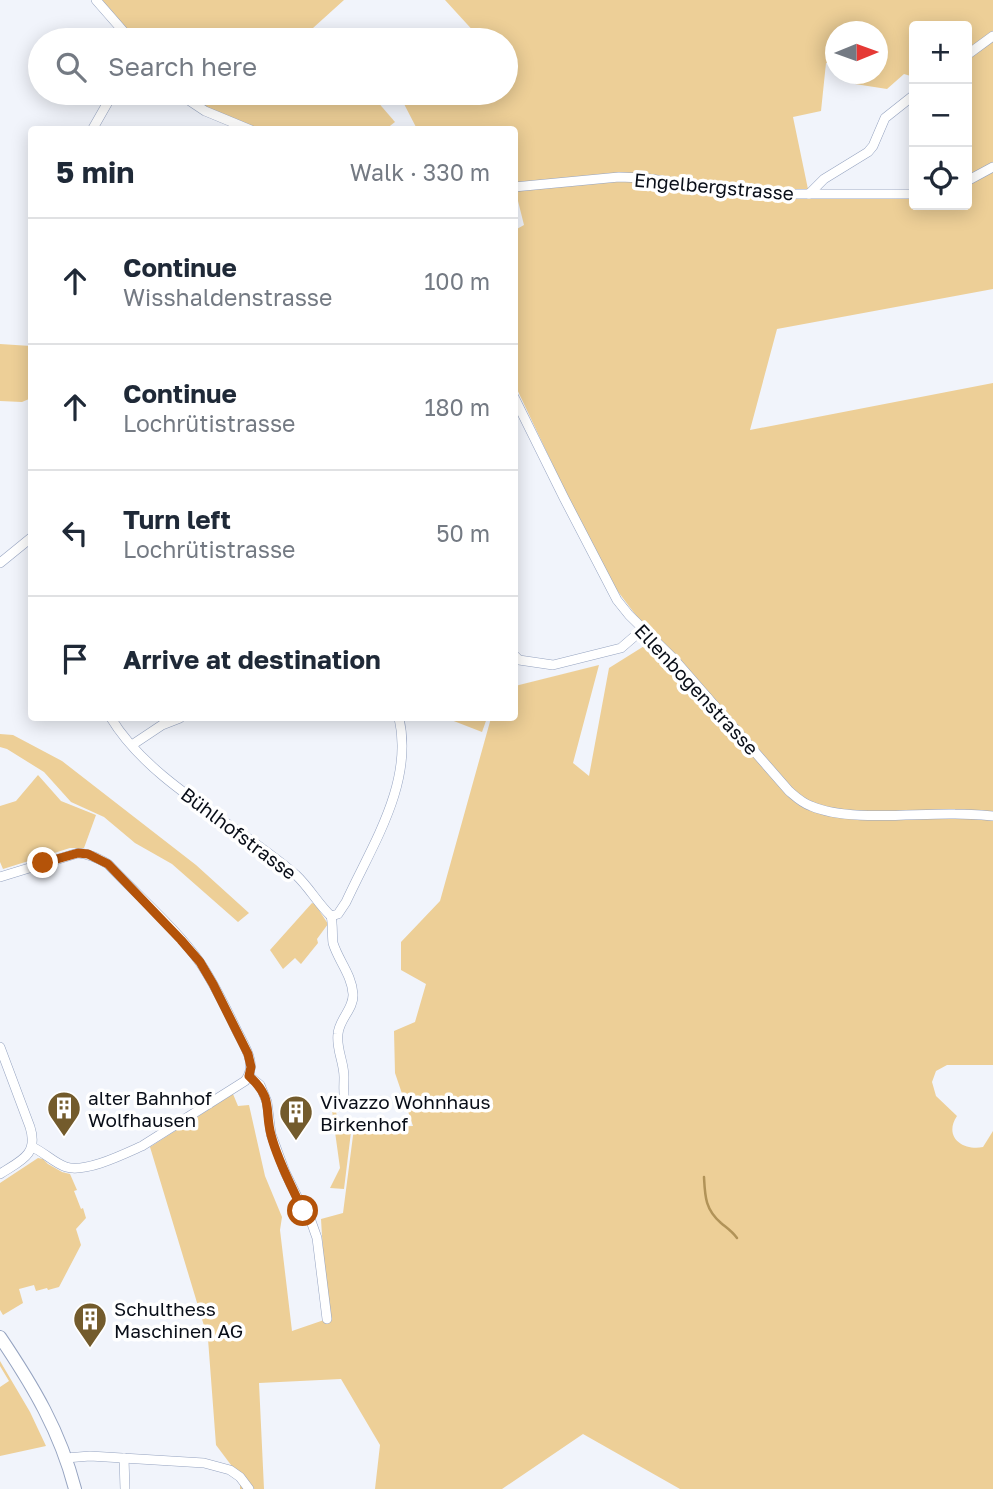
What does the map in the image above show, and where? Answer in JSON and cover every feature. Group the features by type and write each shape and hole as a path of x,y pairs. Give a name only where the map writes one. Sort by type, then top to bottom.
{"main road":[{"path":"0,1337 32,1385 50,1419 75,1489"}],"street":[{"path":"96,0 120,28"},
{"path":"972,51 993,36"},
{"path":"809,194 824,179 868,152 886,118 909,99"},
{"path":"94,126 106,105"},
{"path":"196,105 241,126"},
{"path":"972,178 993,167"},
{"name":"Engelbergstrasse","path":"518,187 619,177 749,193 909,194"},
{"name":"Ellenbogenstrasse","path":"518,405 617,600 673,658 789,791 809,806 826,811 869,815 993,816"},
{"path":"0,563 28,540"},
{"path":"518,659 552,665 621,648 643,629"},
{"name":"Bühlhofstrasse","path":"113,721 132,745 166,778 298,877 331,916"},
{"path":"132,745 172,721"},
{"path":"345,1104 342,1087 344,1076 337,1047 338,1030 348,1013 353,993 333,941 331,916 338,914 346,902 394,796 401,764 399,721"},
{"path":"0,877 78,853 88,854 108,864 200,962 248,1054 251,1067 249,1076 238,1086 142,1146 108,1160 82,1168 70,1168 32,1147"},
{"path":"0,1047 33,1139 27,1155 0,1174"},
{"path":"249,1076 260,1086 267,1102 271,1134 285,1172 317,1238 327,1319"},
{"path":"66,1458 80,1455 216,1465 235,1473 249,1489"},
{"path":"124,1458 125,1489"}],"shaded area":[{"path":"96,0 344,0 313,28 120,28"},
{"path":"445,0 993,0 993,289 777,329 750,430 993,383 993,1065 947,1065 936,1071 932,1082 936,1096 957,1116 952,1130 957,1141 969,1147 983,1147 993,1131 993,1489 680,1489 583,1434 502,1489 375,1489 380,1445 341,1379 259,1383 264,1489 240,1489 240,1477 216,1445 208,1339 150,1147 233,1094 238,1106 249,1105 265,1176 282,1217 280,1230 292,1331 327,1319 321,1219 343,1213 354,1128 413,1126 395,1073 394,1031 415,1022 426,984 401,970 401,942 440,901 490,721 518,721 518,685 599,665 573,763 589,776 609,668 657,638 613,585 518,391 518,228 524,225 518,201 518,126 415,126 405,105 518,105 518,28 471,28","holes":["825,21 888,21 888,84 855,84 887,89 904,74 909,76 909,21 972,21 972,210 909,210 909,194 809,194 793,117 821,111 825,73"]},
{"path":"202,105 380,105 395,122 390,126 245,126"},
{"path":"0,344 28,346 28,399 22,402 0,401"},
{"path":"454,721 486,721 482,732"},
{"path":"0,734 13,735 62,761 196,865 249,913 238,922 172,864 135,843 104,817 71,802 44,772 0,747"},
{"path":"38,775 61,801 96,815 84,848 70,848 3,869 0,862 0,806 16,801"},
{"path":"312,903 328,924 317,939 318,943 301,964 295,958 283,969 270,950"},
{"path":"335,1100 338,1129 351,1132 344,1189 330,1188 340,1168 331,1103"},
{"path":"38,1158 70,1174 86,1218 76,1229 81,1245 59,1287 36,1291 34,1285 19,1289 23,1303 3,1315 0,1310 0,1183"},
{"path":"0,1361 30,1412 46,1446 0,1456 0,1387 9,1381"}],"waterway":[{"path":"704,1177 709,1207 716,1218 737,1238"}],"place":[{"name":"alter Bahnhof Wolfhausen","path":"64,1138"},
{"name":"Vivazzo Wohnhaus Birkenhof","path":"296,1142"},
{"name":"Schulthess Maschinen AG","path":"90,1349"}],"route":[{"path":"43,863 78,853 97,857 108,864 200,962 248,1054 251,1067 249,1076 260,1086 267,1102 271,1134 303,1211"}]}
